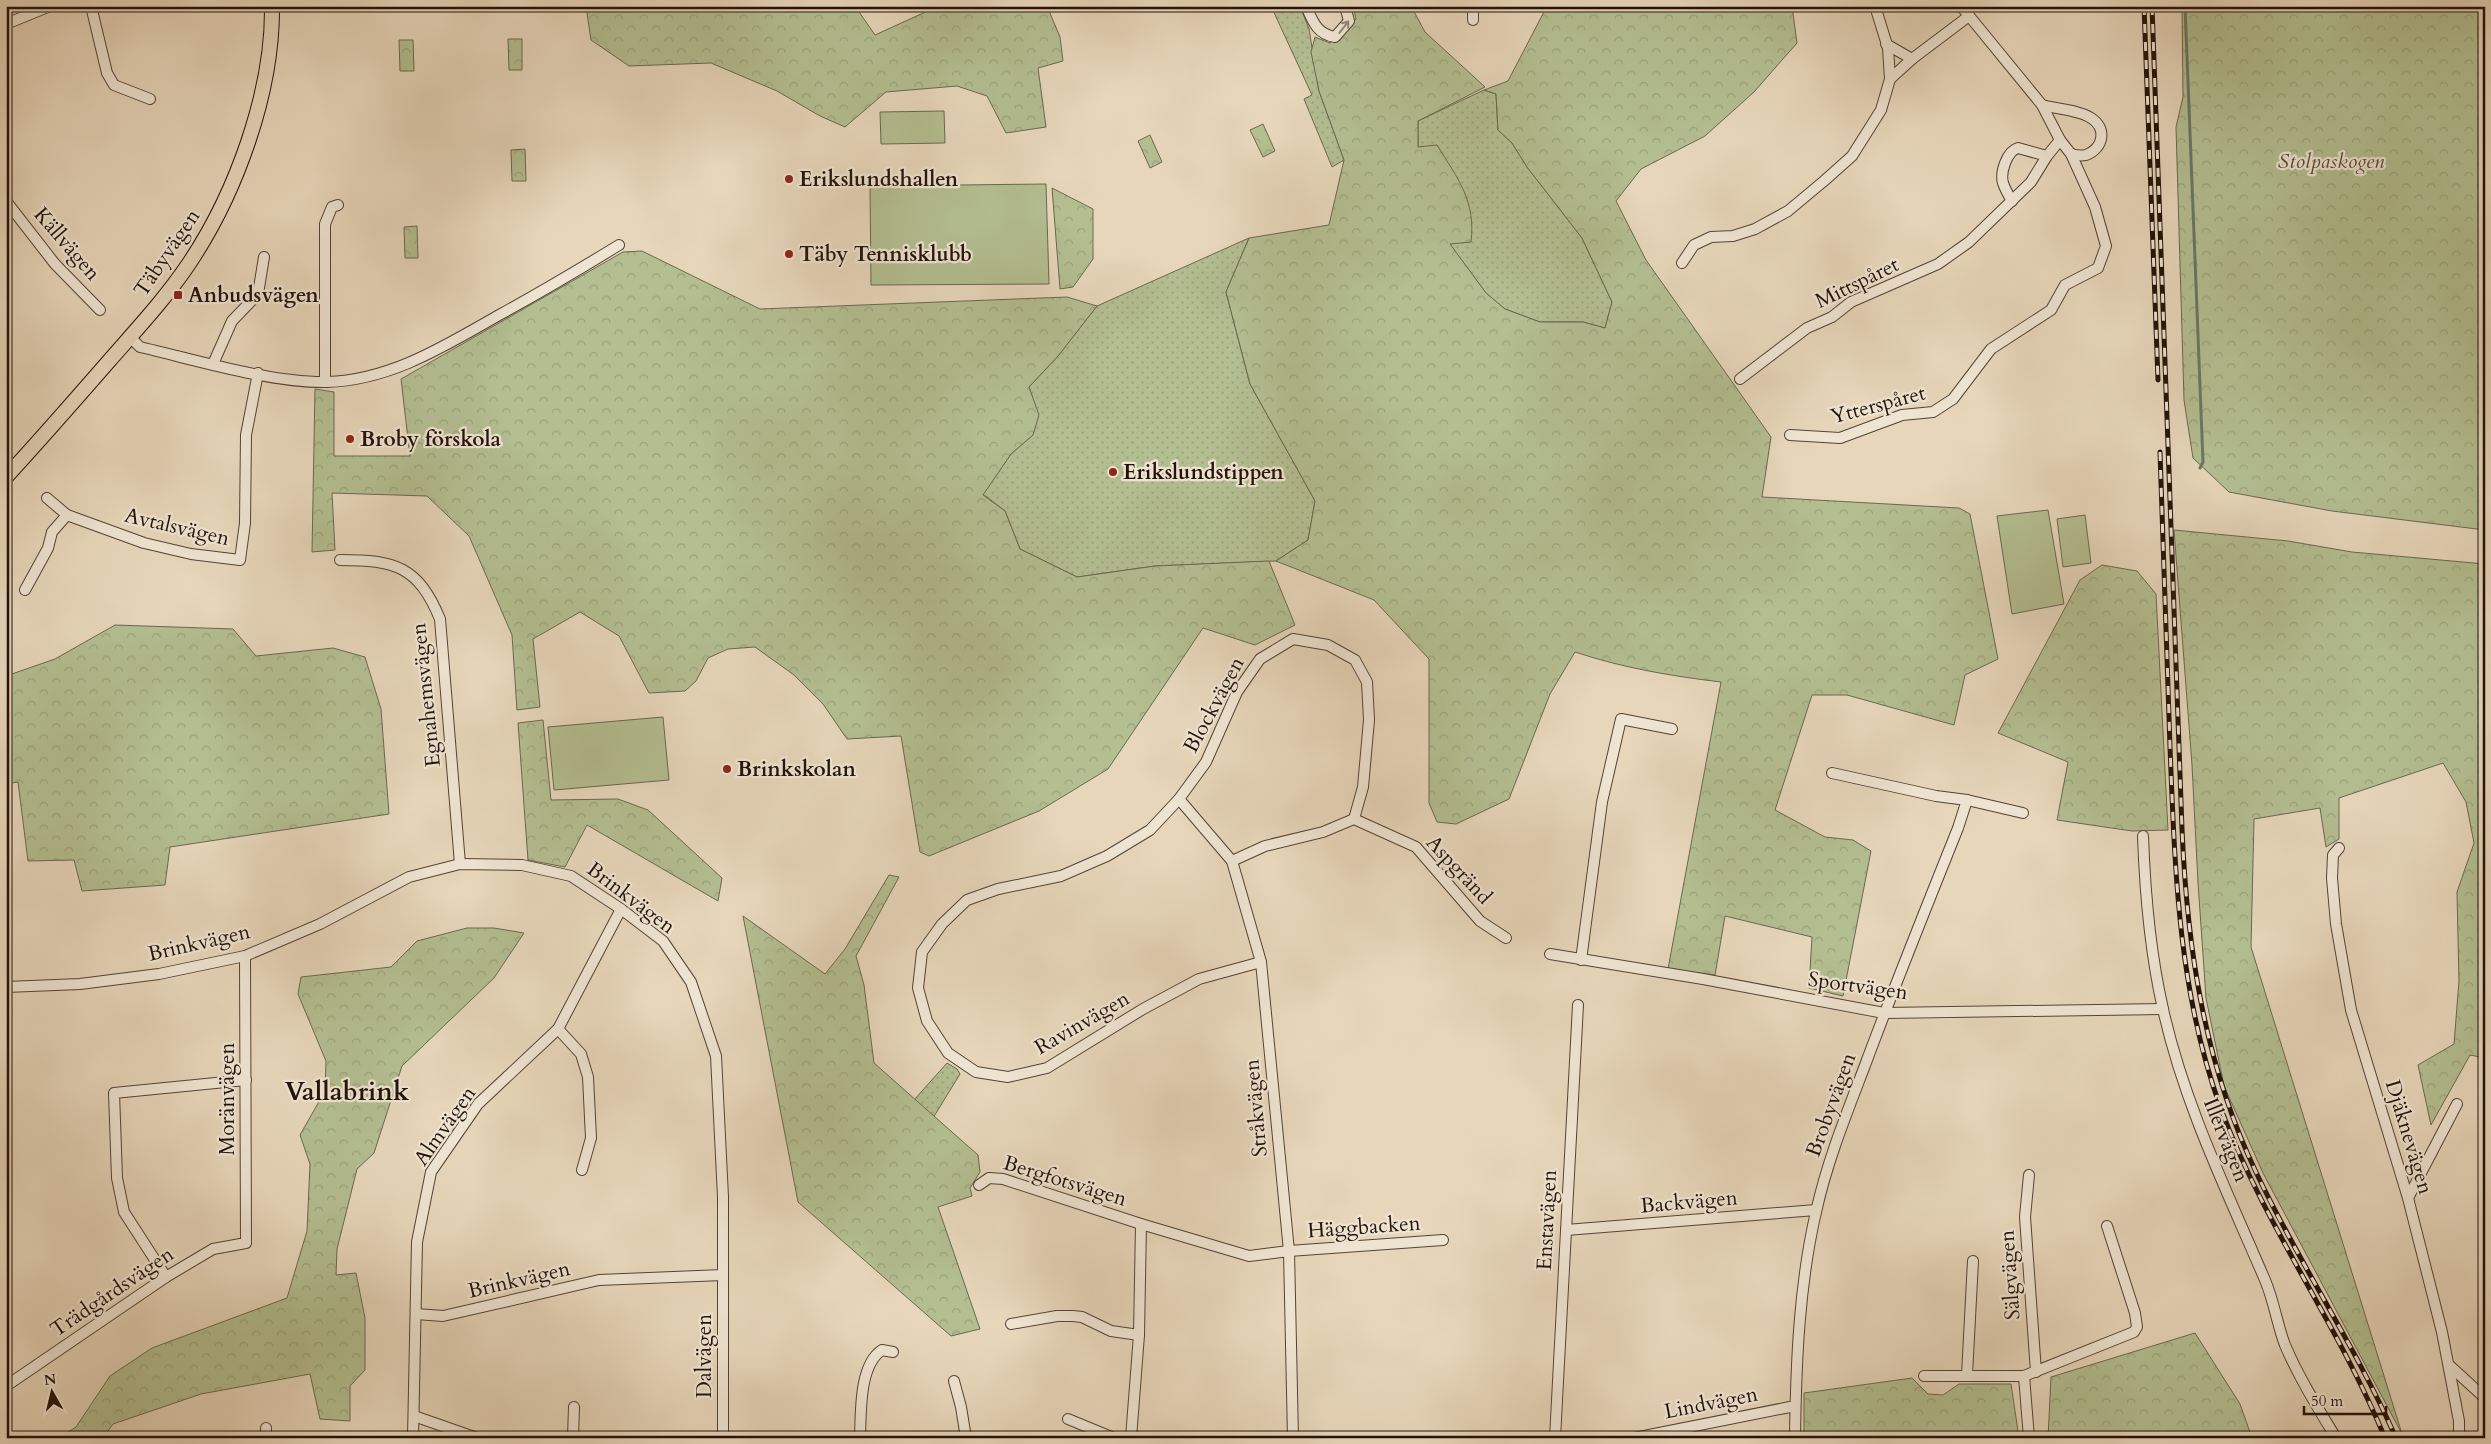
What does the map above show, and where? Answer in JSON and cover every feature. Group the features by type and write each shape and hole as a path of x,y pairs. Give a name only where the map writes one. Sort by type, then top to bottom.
{"main road":[{"name":"Täbyvägen","path":"6,477 130,337 188,265 216,219 256,115 266,77 272,32 272,6"}],"street":[{"path":"6,24 50,6"},
{"path":"91,6 107,73 114,85 150,99"},
{"path":"1306,6 1315,28 1335,37 1349,21 1345,6"},
{"path":"1473,6 1473,20"},
{"path":"1682,263 1694,246 1711,237 1733,236 1755,229 1788,211 1852,156 1881,110 1890,80 1886,44 1875,6"},
{"path":"1961,6 2042,105 2060,140 2071,154 2086,155 2094,150 2102,138 2100,126 2089,116 2042,105"},
{"path":"1890,80 1912,59 1969,16"},
{"path":"1886,44 1912,59"},
{"name":"Mittspåret","path":"1740,378 1807,328 1832,317 1851,302 1938,264 1969,242 2032,182 2047,156 2060,140"},
{"path":"2012,201 2002,182 2008,155 2013,149 2018,148 2047,156"},
{"name":"Ytterspåret","path":"1790,435 1840,438 1902,414 1933,412 1953,399 1991,349 2051,310 2065,285 2098,268 2106,246 2095,207 2071,154"},
{"name":"Källvägen","path":"6,201 55,264 100,310"},
{"path":"325,382 325,224 332,207 338,205"},
{"path":"130,337 140,347 258,373 325,382 376,375 409,364 479,327 619,245"},
{"path":"213,364 232,321 258,294 264,257"},
{"name":"Avtalsvägen","path":"46,498 67,515 144,543 191,554 240,560 245,523 246,435 258,373"},
{"path":"25,590 48,548 52,532 67,515"},
{"name":"Egnahemsvägen","path":"340,560 368,560 396,566 418,579 431,598 440,619 460,864"},
{"name":"Blockvägen","path":"1179,799 1206,762 1237,692 1260,658 1293,639 1328,645 1355,660 1367,682 1370,720 1363,787 1354,819"},
{"path":"1581,960 1600,810 1621,719 1672,729"},
{"path":"1832,773 1936,796 1967,800 2023,812"},
{"name":"Stråkvägen","path":"1179,799 1232,860 1261,962 1288,1251 1292,1438"},
{"name":"Ravinvägen","path":"1179,799 1150,830 1107,856 1061,876 998,889 968,900 942,924 922,952 918,988 927,1021 948,1054 976,1072 1008,1077 1048,1068 1143,1009 1199,980 1261,962"},
{"name":"Brobyvägen","path":"1795,1438 1800,1320 1809,1246 1816,1210 1833,1151 1884,1013 1958,828 1967,800"},
{"path":"1232,860 1265,846 1323,832 1354,819"},
{"name":"Aspgränd","path":"1354,819 1416,847 1480,921 1506,938"},
{"name":"Illervägen","path":"2143,836 2145,896 2162,1009 2186,1091 2221,1180 2267,1283 2285,1344 2306,1388 2336,1438"},
{"name":"Djäknevägen","path":"2339,848 2333,856 2332,878 2336,924 2351,1010 2408,1198 2450,1366 2460,1438"},
{"name":"Brinkvägen","path":"6,987 80,984 140,976 246,956 320,924 409,877 460,864 522,865 571,876 621,909 663,941 691,982 716,1056 723,1197 723,1275 600,1280 443,1316 416,1314"},
{"name":"Almvägen","path":"414,1438 417,1242 431,1172 478,1104 558,1029 621,909"},
{"name":"Sportvägen","path":"1550,954 1704,979 1884,1013 2162,1009"},
{"name":"Moränvägen","path":"246,956 246,1243"},
{"name":"Enstavägen","path":"1555,1438 1578,1005"},
{"path":"558,1029 581,1054 588,1077 590,1138 582,1170"},
{"path":"166,1277 124,1212 117,1178 114,1093 246,1080"},
{"path":"2408,1198 2457,1104"},
{"name":"Sälgvägen","path":"2029,1175 2024,1217 2036,1372"},
{"name":"Bergfotsvägen","path":"979,1184 989,1178 1003,1179 1141,1224 1249,1256 1288,1251"},
{"name":"Backvägen","path":"1566,1230 1816,1210"},
{"name":"Bergfotsvägen","path":"1131,1438 1139,1335 1141,1224"},
{"path":"1924,1376 2024,1376 2134,1332 2137,1327 2135,1313 2107,1226"},
{"name":"Häggbacken","path":"1288,1251 1443,1240"},
{"name":"Trädgårdsvägen","path":"6,1386 166,1277 213,1250 246,1243"},
{"name":"Sälgvägen","path":"1967,1375 1973,1261"},
{"name":"Dalvägen","path":"723,1275 723,1438"},
{"path":"1011,1324 1057,1316 1073,1316 1082,1317 1111,1331 1139,1335"},
{"path":"860,1438 868,1365 874,1355 882,1350 893,1352"},
{"path":"2450,1366 2485,1398"},
{"path":"2024,1376 2029,1438"},
{"path":"954,1381 966,1438"},
{"name":"Lindvägen","path":"1634,1438 1796,1406"},
{"path":"573,1438 574,1407"},
{"path":"414,1416 477,1438"},
{"path":"1068,1419 1114,1438"}],"green space":[{"path":"586,6 855,6 875,35 932,9 944,6 1047,6 1060,37 1063,61 1038,68 1046,127 1006,133 987,96 957,86 886,92 845,127 820,116 777,91 711,63 629,66 591,40"},
{"path":"1271,6 1300,6 1309,29 1319,91 1344,160 1332,167 1304,99 1312,95"},
{"path":"1353,6 1411,6 1425,32 1485,87 1418,121 1418,147 1437,145 1464,191 1471,214 1471,242 1450,244 1486,293 1505,309 1540,322 1583,322 1605,328 1612,302 1582,238 1527,167 1512,143 1498,130 1496,94 1484,90 1508,81 1547,6 1792,6 1797,43 1754,92 1705,136 1641,169 1616,201 1646,260 1771,437 1762,497 1959,508 1970,514 1998,659 1965,675 1954,725 1847,695 1812,695 1775,810 1825,837 1853,840 1871,851 1843,996 1809,988 1812,937 1725,916 1715,975 1668,969 1721,682 1647,671 1575,652 1550,694 1509,799 1456,824 1437,822 1429,803 1429,659 1374,600 1276,561 1308,540 1315,501 1250,384 1226,292 1249,238 1329,225 1344,160 1319,91 1311,52 1315,37 1330,43 1356,19"},
{"name":"Stolpaskogen","path":"2182,6 2485,6 2485,530 2332,511 2229,492 2193,458 2184,400 2176,127 2183,97"},
{"path":"508,39 522,39 522,70 509,70"},
{"path":"399,40 413,40 414,71 400,71"},
{"path":"1484,90 1496,94 1498,130 1512,143 1527,167 1582,238 1612,302 1605,328 1583,322 1540,322 1505,309 1486,293 1449,243 1470,242 1418,147 1418,121"},
{"path":"944,111 945,143 881,144 880,112"},
{"path":"1263,124 1275,151 1263,157 1250,130"},
{"path":"1150,135 1162,162 1150,168 1138,141"},
{"path":"525,149 526,181 512,181 511,150"},
{"path":"1046,184 1049,284 871,285 870,186"},
{"path":"1052,188 1093,209 1093,259 1073,287 1060,289"},
{"path":"417,226 418,258 405,258 404,227"},
{"path":"1249,238 1226,292 1250,384 1315,501 1308,540 1276,561 1155,566 1077,577 1020,549 1005,511 983,494 1011,454 1033,435 1038,415 1029,387 1058,356 1097,306"},
{"path":"642,251 760,309 1067,297 1097,306 1058,356 1029,387 1039,415 1033,435 1011,454 983,495 1005,511 1020,549 1077,577 1155,566 1269,561 1295,625 1255,645 1203,628 1108,769 1039,811 929,856 920,852 901,736 847,739 823,704 794,675 755,647 728,649 708,658 696,681 685,691 649,693 619,636 580,612 533,639 540,707 517,710 512,635 469,536 427,496 332,493 335,550 312,552 315,389 334,392 334,456 410,456 401,379 623,252"},
{"path":"2048,510 2064,604 2012,614 1997,516"},
{"path":"2085,515 2091,563 2063,567 2057,519"},
{"path":"2174,530 2288,541 2352,552 2485,564 2485,1058 2470,1055 2431,1125 2418,1065 2454,1044 2459,981 2457,892 2474,843 2466,802 2443,763 2339,798 2339,839 2326,847 2320,808 2254,819 2251,947 2402,1434 2263,1173 2224,1086 2206,998 2192,765"},
{"path":"2102,565 2137,571 2156,594 2168,830 2132,831 2057,820 2068,762 1998,733 2080,580"},
{"path":"115,625 233,629 256,656 333,648 365,657 381,709 389,814 170,847 165,885 82,891 74,860 28,861 18,782 6,784 6,676 55,659"},
{"path":"663,717 669,780 554,790 548,727"},
{"path":"543,720 551,800 618,799 648,810 722,878 718,901 587,825 565,867 528,860 518,723"},
{"path":"889,875 899,877 856,956 864,985 874,1063 978,1155 980,1172 970,1188 972,1196 938,1207 980,1329 951,1336 798,1202 743,916 825,974 845,949"},
{"path":"467,928 494,928 524,933 494,978 402,1066 374,1153 357,1169 337,1249 336,1275 356,1273 365,1318 365,1370 350,1386 350,1421 320,1419 310,1374 201,1394 113,1424 103,1438 59,1438 76,1427 110,1376 152,1348 287,1298 307,1231 310,1164 300,1135 325,1091 326,1061 298,994 301,977 391,967 417,941"},
{"path":"947,1063 957,1069 960,1074 933,1118 914,1100"},
{"path":"2195,1333 2240,1404 2252,1438 2048,1438 2051,1377"},
{"path":"1912,1378 1928,1394 1943,1395 1959,1384 2011,1384 2019,1438 1804,1438 1804,1393"}],"waterway":[{"path":"2185,6 2203,462 2200,468"}],"railway":[{"path":"2144,6 2158,380"},
{"path":"2152,6 2184,873 2188,917 2201,1003 2223,1088 2237,1129 2255,1170 2289,1238 2363,1370 2396,1438"},
{"path":"2160,452 2174,839 2181,930 2196,1020 2207,1065 2221,1109 2238,1152 2279,1234 2346,1355 2385,1438"}],"place":[{"name":"Erikslundshallen","path":"789,179"},
{"name":"Täby Tennisklubb","path":"789,254"},
{"name":"Anbudsvägen","path":"178,295"},
{"name":"Broby förskola","path":"350,439"},
{"name":"Erikslundstippen","path":"1113,472"},
{"name":"Brinkskolan","path":"727,769"}],"district":[{"name":"Vallabrink","path":"347,1091"}]}
